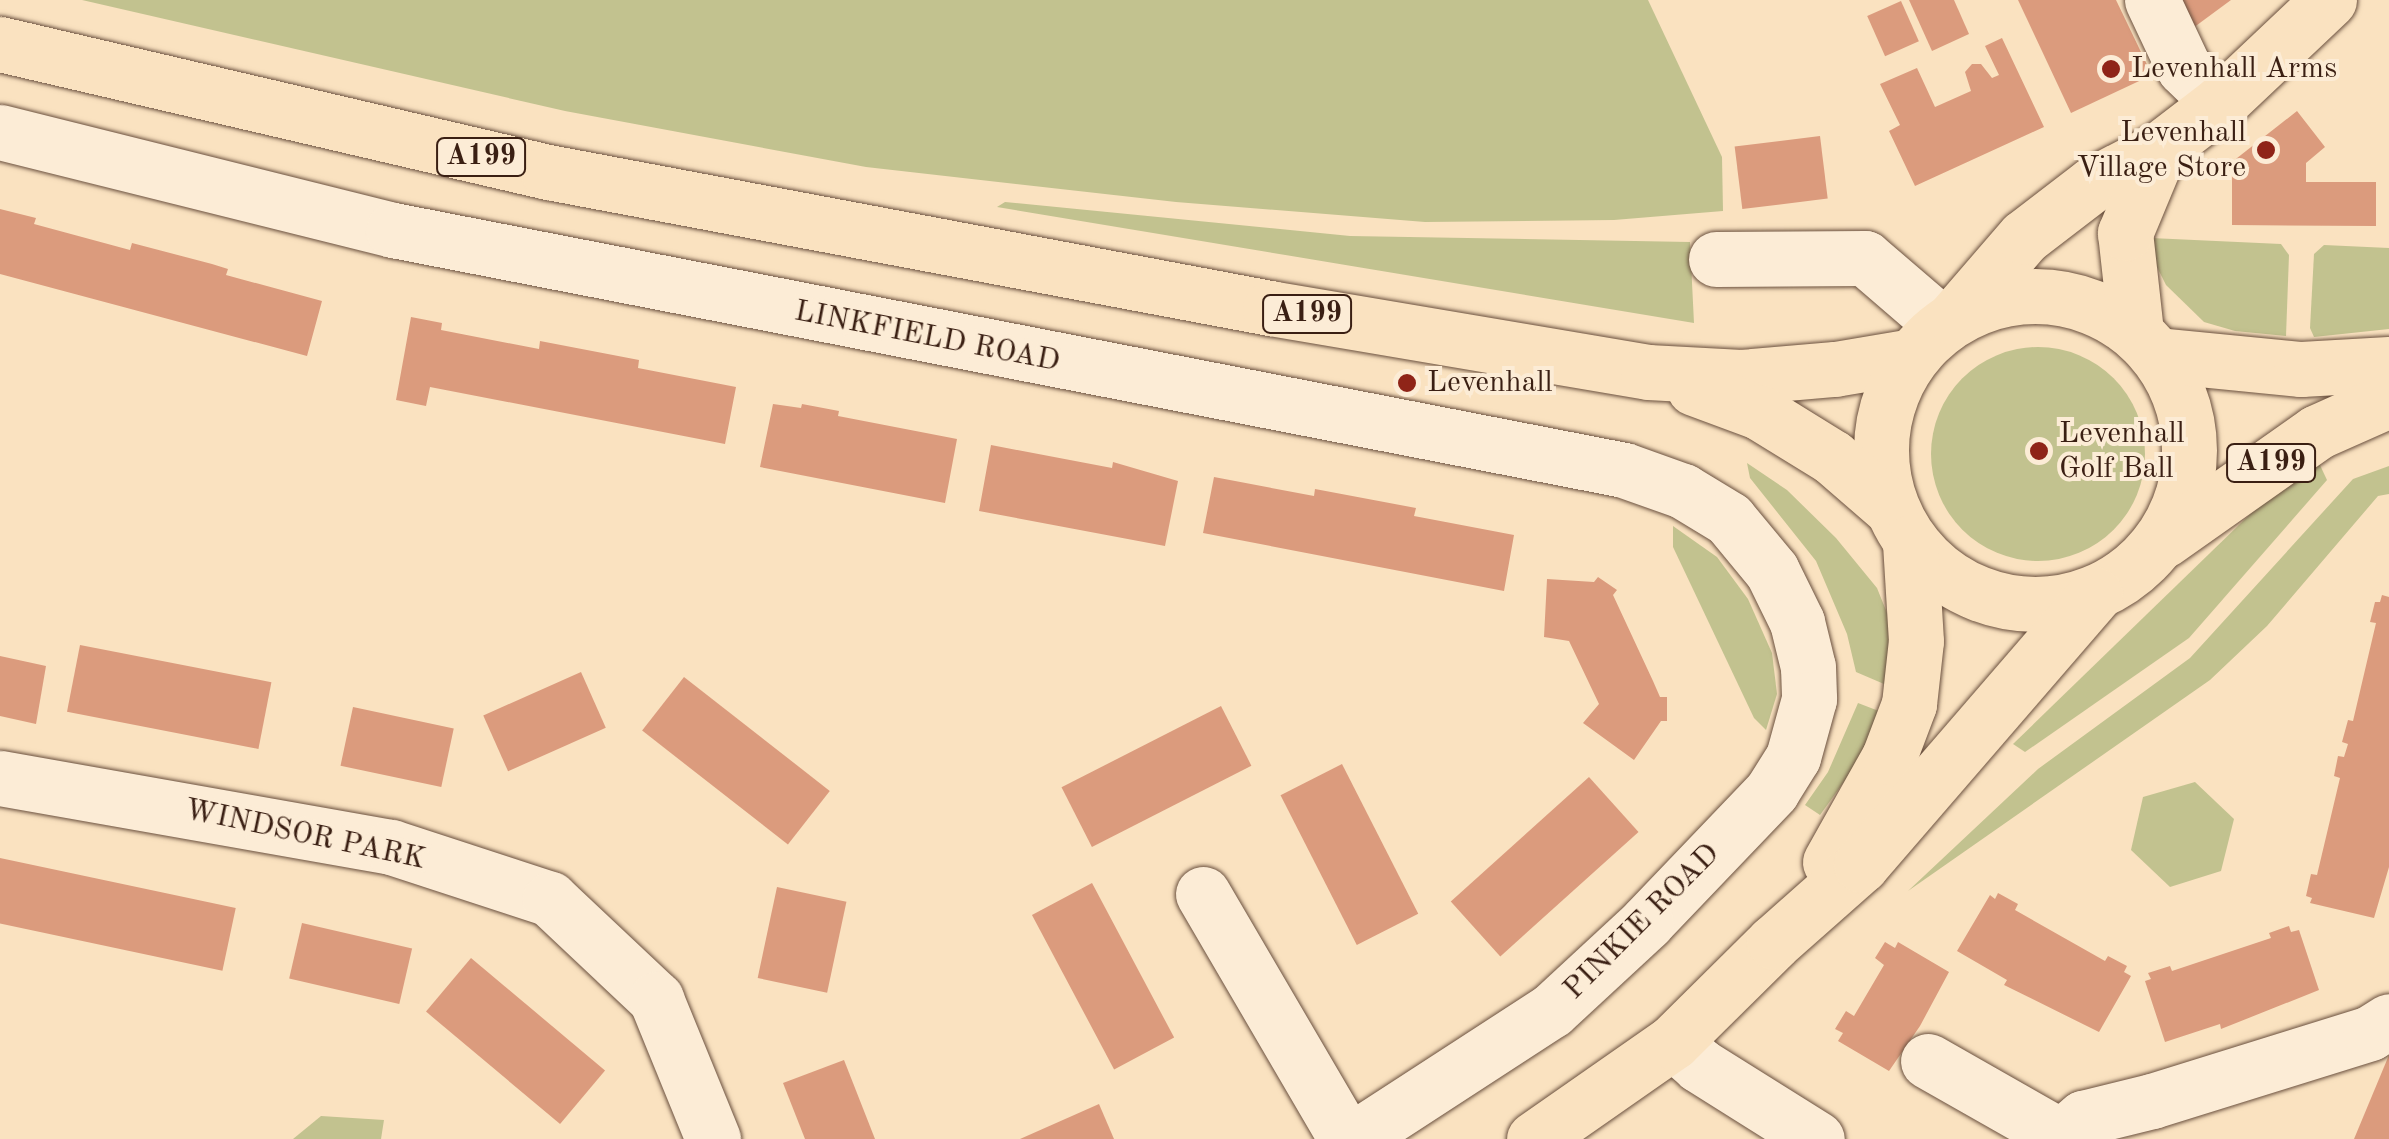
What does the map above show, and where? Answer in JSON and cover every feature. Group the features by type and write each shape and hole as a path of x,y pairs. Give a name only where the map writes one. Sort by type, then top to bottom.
{"main road":[{"path":"1774,942 1840,848 1889,757 1909,704 1916,641 1900,525 1881,469 1881,428 1892,390 1936,333 2024,237 2093,184 2160,149 2220,103 2329,0"},
{"name":"A199","path":"0,44 548,172 1270,308 1648,372 1741,377 1835,369 1936,333 1999,300 2047,296 2094,307 2147,343 2182,399 2191,448 2184,497 2161,542"},
{"path":"2147,343 2126,233 2160,149"},
{"name":"A199","path":"2147,343 2302,369 2389,364"},
{"name":"A199","path":"1648,372 1758,412 1832,457 1947,578 1994,600 2045,606 2096,594 2132,572 2161,542 2317,432 2389,400"},
{"path":"1534,1139 1674,1042 1774,942 1861,865 2096,594"}],"street":[{"path":"2152,0 2184,68 2220,103"},
{"name":"LINKFIELD ROAD","path":"0,132 412,234 1624,470 1683,490 1729,519 1772,571 1796,622"},
{"path":"1716,259 1865,258 1936,333"},
{"name":"PINKIE ROAD","path":"1349,1139 1552,1010 1646,923 1772,791 1794,757 1809,699 1808,667 1796,622"},
{"name":"WINDSOR PARK","path":"0,778 391,847 550,898 656,999 712,1139"},
{"path":"1204,894 1349,1139"},
{"path":"1928,1061 2059,1138 2083,1118 2110,1108 2152,1101 2370,1033 2389,1021"},
{"path":"1674,1042 1700,1065 1818,1139"}],"green space":[{"path":"82,0 1648,0 1722,157 1723,211 1614,220 1425,222 1176,202 866,167 565,111"},
{"path":"1005,202 1350,236 1690,242 1694,323 997,207"},
{"path":"2151,238 2281,244 2289,255 2286,336 2235,331 2204,322 2166,285 2156,265"},
{"path":"2324,245 2389,248 2389,329 2314,337 2310,328 2314,254"},
{"path":"2038,347 2079,355 2114,378 2137,413 2145,454 2137,495 2114,530 2079,553 2038,561 1997,553 1962,530 1939,495 1931,454 1939,413 1962,378 1997,355"},
{"path":"1747,463 1787,490 1836,538 1877,588 1889,618 1891,687 1856,672 1847,634 1816,561 1750,478"},
{"path":"2319,463 2327,480 2189,638 2025,752 2013,744 2275,490"},
{"path":"2389,466 2389,494 2378,496 2267,626 2210,680 1908,891 2038,769 2190,658 2353,479"},
{"path":"1673,526 1717,557 1748,599 1772,653 1777,694 1766,730 1754,718 1673,547"},
{"path":"1858,703 1884,713 1854,768 1820,815 1805,805 1828,772"},
{"path":"2195,782 2234,819 2221,871 2170,887 2131,850 2143,797"},
{"path":"321,1116 384,1120 381,1139 293,1139"}],"building":[{"path":"1909,0 1954,0 1969,34 1932,51"},
{"path":"2018,0 2116,0 2152,75 2071,113"},
{"path":"2180,0 2231,0 2193,28"},
{"path":"1901,1 1919,41 1885,56 1867,16"},
{"path":"2002,38 2044,127 1915,186 1889,131 1900,125 1880,84 1917,68 1935,107 1971,91 1965,72 1972,64 1981,64 1992,78 1999,75 1985,46"},
{"path":"2297,111 2325,147 2306,163 2306,182 2376,182 2376,226 2232,225 2232,162"},
{"path":"1820,136 1828,199 1742,209 1735,146"},
{"path":"0,209 36,218 34,224 130,250 132,243 212,264 228,269 226,275 322,301 307,356 0,274"},
{"path":"411,317 442,323 441,330 539,349 540,341 639,360 638,368 736,387 725,444 430,387 426,406 396,400"},
{"path":"773,404 801,408 802,404 839,411 838,416 957,439 945,503 760,467"},
{"path":"991,445 1112,468 1113,462 1178,481 1165,546 979,511"},
{"path":"1214,477 1314,496 1315,489 1416,508 1414,516 1514,535 1504,591 1203,533"},
{"path":"1598,577 1617,590 1613,595 1660,697 1667,697 1667,721 1661,721 1634,760 1583,723 1599,704 1569,641 1544,637 1547,579 1594,582"},
{"path":"2382,595 2389,597 2389,867 2374,918 2310,903 2312,898 2306,896 2311,874 2317,875 2340,778 2334,776 2338,756 2344,757 2348,744 2342,742 2348,720 2353,721 2376,623 2370,622 2375,602 2380,602"},
{"path":"80,645 271,682 258,749 67,712"},
{"path":"0,656 46,666 36,724 0,716"},
{"path":"581,672 606,728 508,771 483,716"},
{"path":"684,677 830,791 788,844 642,731"},
{"path":"1221,706 1251,766 1092,847 1062,787"},
{"path":"353,707 454,728 441,787 341,766"},
{"path":"1342,764 1418,914 1357,945 1281,795"},
{"path":"1589,777 1639,832 1500,956 1451,901"},
{"path":"0,858 236,908 222,971 0,923"},
{"path":"1092,883 1174,1038 1114,1069 1032,915"},
{"path":"777,887 846,902 827,993 758,978"},
{"path":"1998,893 2018,904 2015,910 2105,961 2108,956 2127,966 2124,972 2131,976 2099,1032 2004,985 2007,980 1957,951 1990,895 1995,899"},
{"path":"302,923 412,948 399,1004 289,979"},
{"path":"2289,926 2291,932 2299,930 2319,990 2221,1029 2220,1024 2165,1042 2145,981 2151,979 2148,973 2170,966 2172,971 2271,938 2269,933"},
{"path":"1885,942 1895,948 1898,942 1949,972 1920,1026 1889,1071 1838,1041 1843,1033 1835,1029 1846,1011 1854,1016 1884,965 1875,958"},
{"path":"471,958 605,1070 560,1124 426,1012"},
{"path":"2389,1055 2389,1139 2354,1139"},
{"path":"844,1060 875,1139 805,1139 783,1083"},
{"path":"1099,1104 1114,1139 1020,1139"}],"place":[{"name":"Levenhall Arms","path":"2111,69"},
{"name":"Levenhall Village Store","path":"2266,150"},
{"name":"Levenhall","path":"1407,383"},
{"name":"Levenhall Golf Ball","path":"2039,451"}]}
